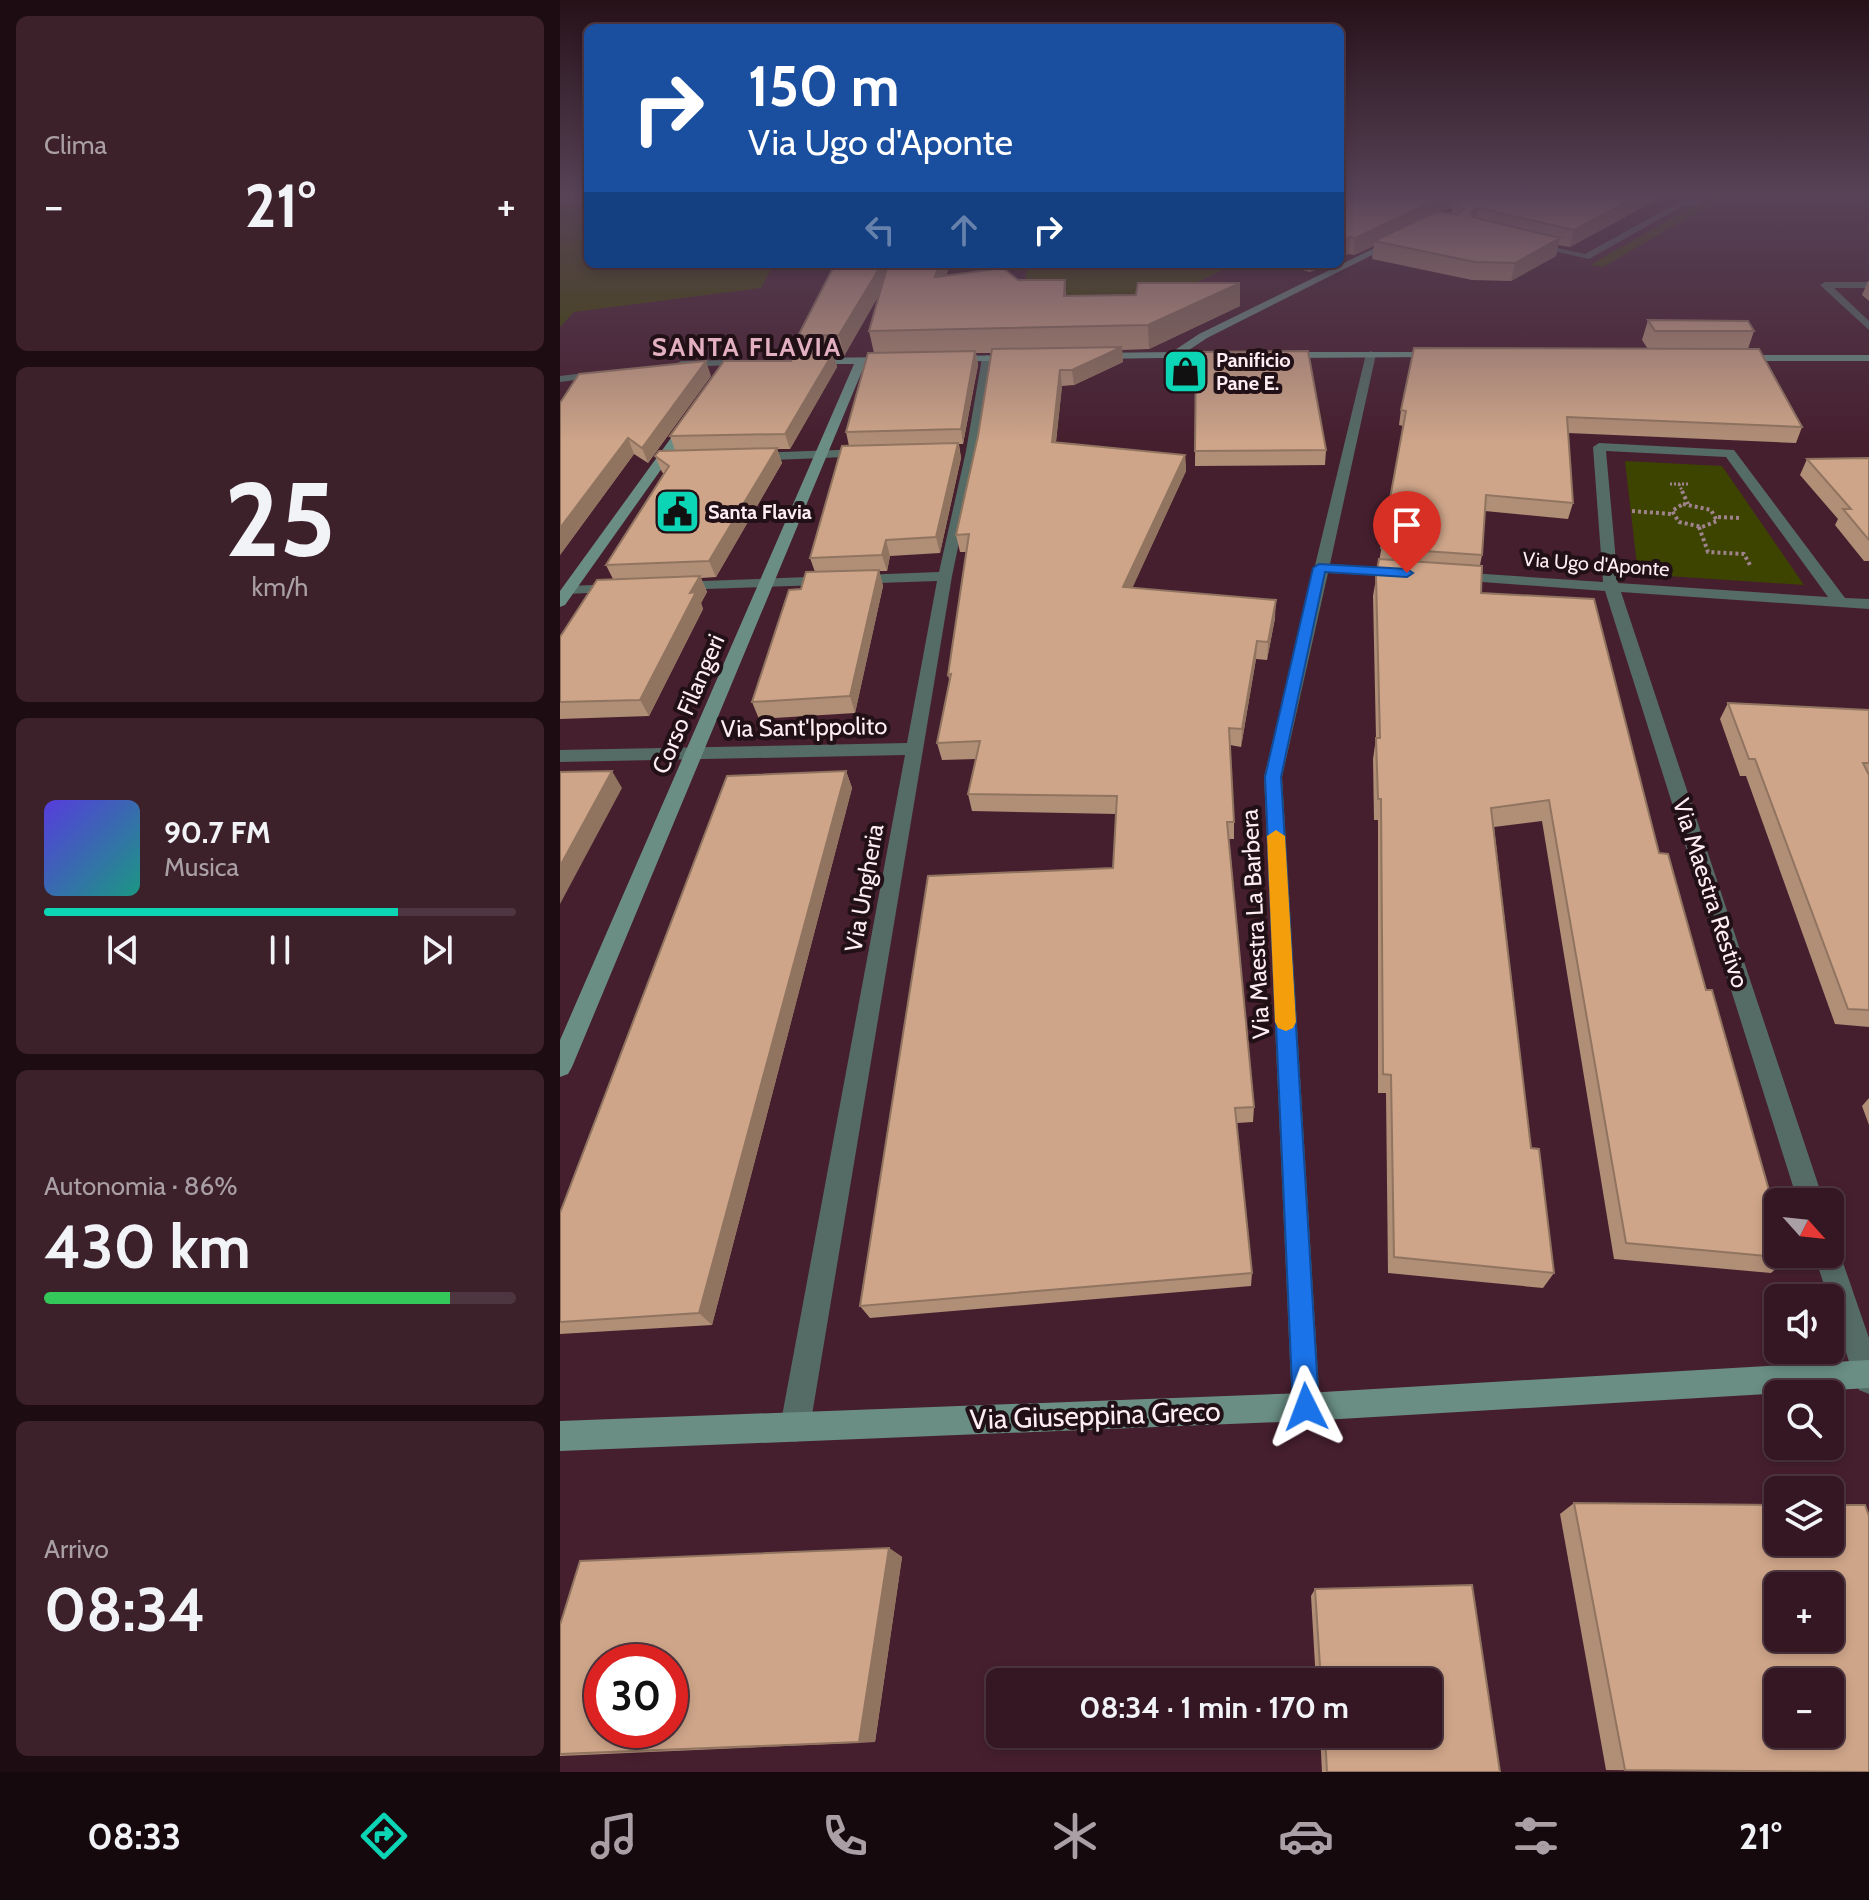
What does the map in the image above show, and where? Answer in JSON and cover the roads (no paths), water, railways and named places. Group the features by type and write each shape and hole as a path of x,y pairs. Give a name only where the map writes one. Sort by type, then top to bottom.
{"street":[{"path":"1175,355 1203,336 1321,278"},
{"path":"1869,285 1825,285 1869,327"},
{"name":"Via Maestra La Barbera","path":"1306,1407 1273,777 1371,354"},
{"path":"1081,356 1235,355"},
{"path":"1265,355 1448,355"},
{"path":"940,359 1034,357"},
{"name":"Via Ungheria","path":"795,1427 945,576 964,451 987,358"},
{"path":"1728,358 1869,358"},
{"path":"788,362 909,359"},
{"name":"Corso Filangeri","path":"560,1067 861,360"},
{"path":"664,366 731,366"},
{"path":"560,379 620,371"},
{"path":"565,596 696,411"},
{"name":"Via Maestra Restivo","path":"1806,1188 1611,585 1599,447 1730,453 1840,602"},
{"path":"742,457 881,453"},
{"path":"664,459 679,459"},
{"name":"Via Ugo d'Aponte","path":"1319,568 1869,604"},
{"path":"660,587 945,576"},
{"path":"565,596 630,588"},
{"name":"Via Sant'Ippolito","path":"560,756 914,749"},
{"path":"1832,1268 1868,1376"},
{"name":"Via Giuseppina Greco","path":"560,1436 1306,1407 1868,1376"}],"place":[{"name":"Panificio Pane E.","path":"1185,371"},
{"name":"Santa Flavia","path":"677,512"}],"district":[{"name":"SANTA FLAVIA","path":"747,347"}]}
